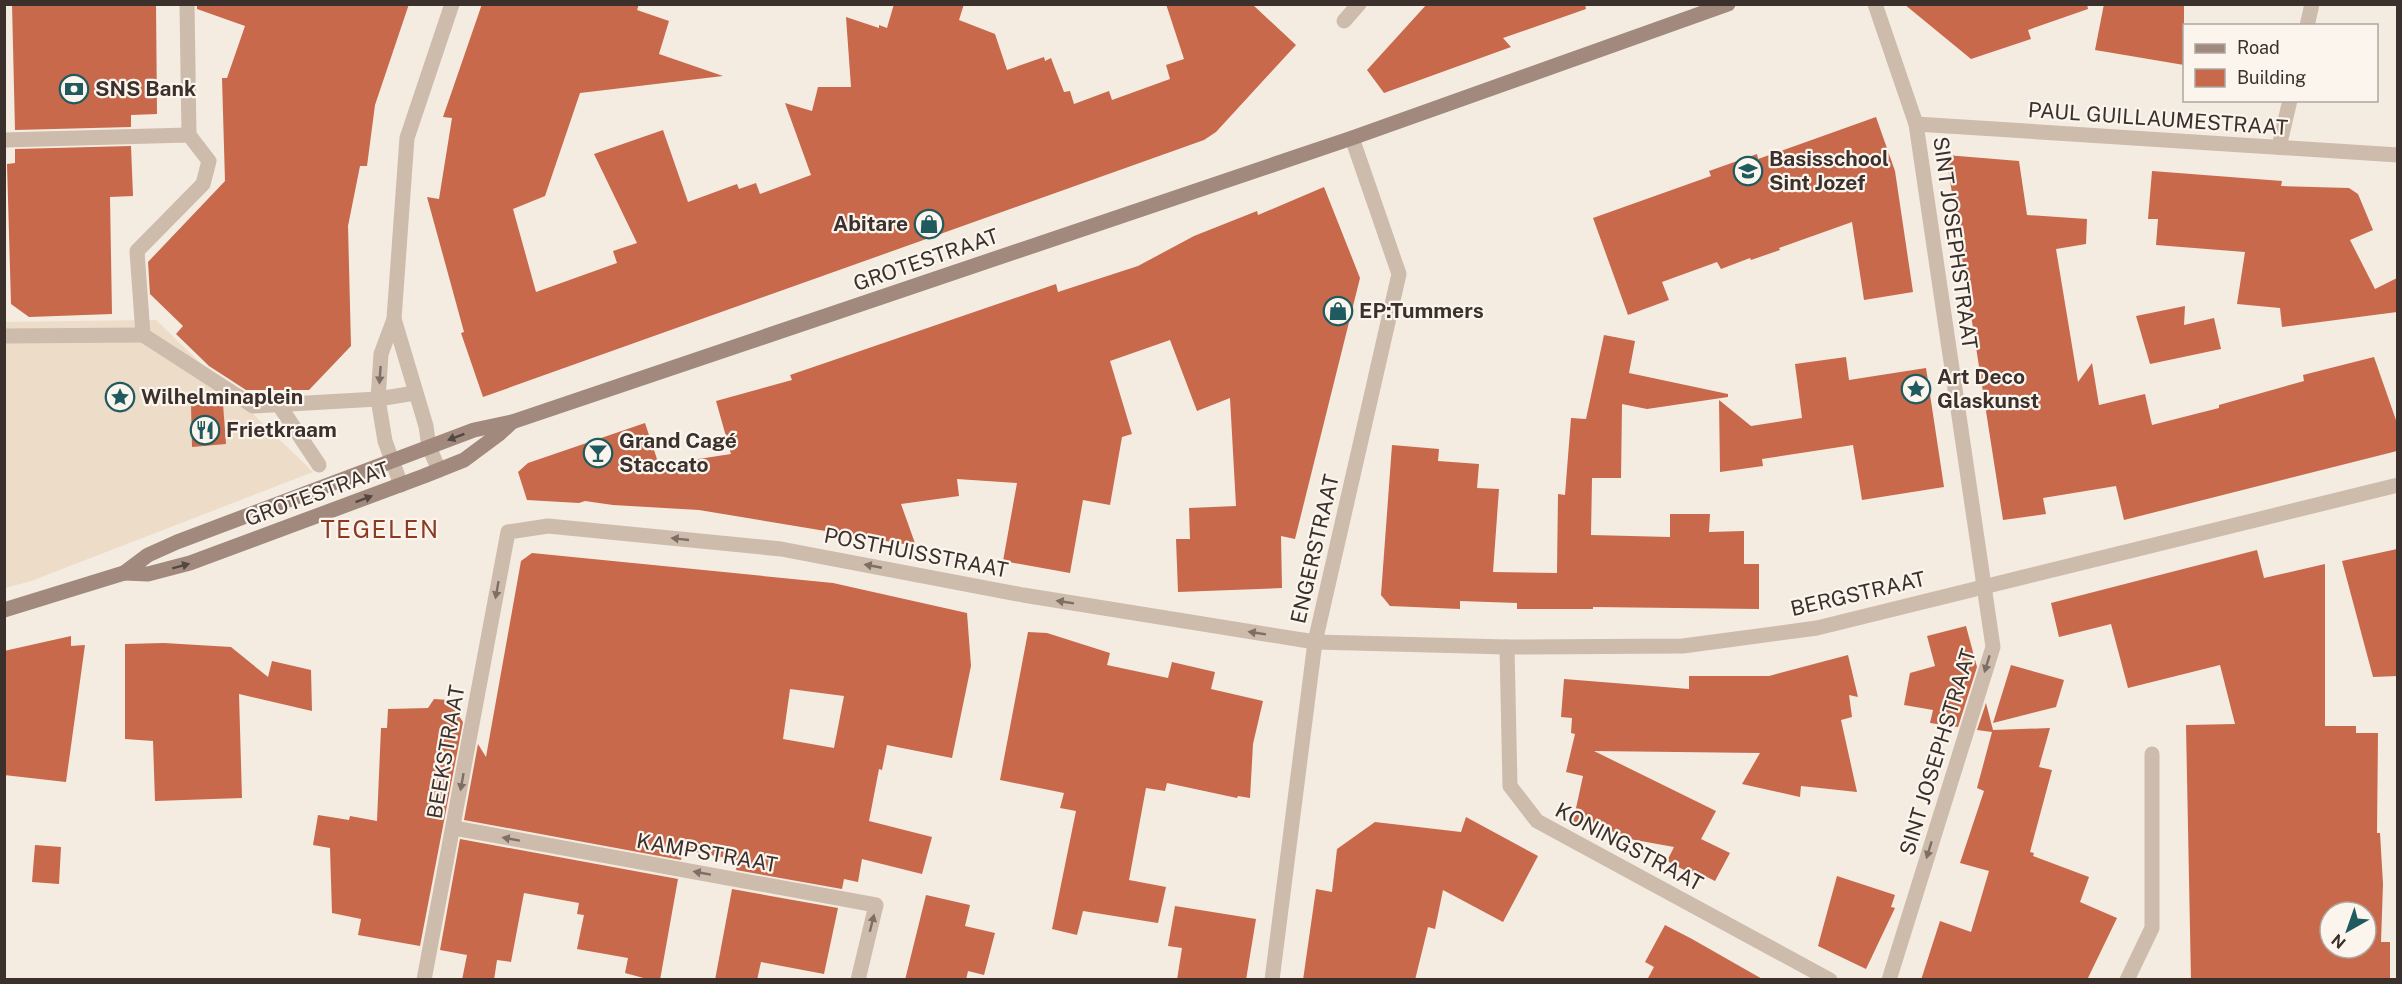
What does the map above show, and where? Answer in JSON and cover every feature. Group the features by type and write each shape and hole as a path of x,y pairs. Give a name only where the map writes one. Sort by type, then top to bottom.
{"main road":[{"name":"GROTESTRAAT","path":"124,573 148,555 177,542 474,430 512,422 1352,138 1728,4"},
{"name":"GROTESTRAAT","path":"4,610 124,573 148,574 190,563 401,485 464,460 512,422"}],"street":[{"path":"143,334 137,251 203,184 208,161 189,135 188,4"},
{"path":"401,485 385,441 378,399 381,354 394,319 407,138 452,4"},
{"path":"1344,21 1359,4"},
{"name":"SINT JOSEPHSTRAAT","path":"1875,4 1916,124 1993,647 1889,980"},
{"path":"2307,24 2312,4"},
{"path":"2279,147 2290,102"},
{"name":"PAUL GUILLAUMESTRAAT","path":"1916,124 2397,155"},
{"path":"4,140 189,135"},
{"name":"ENGERSTRAAT","path":"1272,980 1315,642 1399,274 1352,138"},
{"path":"394,319 426,426 429,447 438,470"},
{"path":"4,336 143,334 253,406 378,399 415,393"},
{"path":"279,405 319,465"},
{"name":"BERGSTRAAT","path":"1315,642 1507,647 1683,646 1817,628 2397,485"},
{"name":"POSTHUISSTRAAT","path":"508,532 548,526 781,549 1023,595 1315,642"},
{"name":"BEEKSTRAAT","path":"424,980 508,532"},
{"name":"KONINGSTRAAT","path":"1507,647 1510,786 1537,821 1830,980"},
{"path":"2127,980 2152,928 2152,754"},
{"name":"KAMPSTRAAT","path":"454,828 876,905 858,980"}],"shaded area":[{"name":"Wilhelminaplein","path":"156,320 313,472 31,581 5,588 5,322"}],"building":[{"path":"12,4 156,4 157,114 131,115 131,127 15,130"},
{"path":"197,4 409,4 375,105 367,166 360,166 348,226 351,346 309,390 246,390 209,366 176,334 183,326 150,294 148,262 225,181 222,78 227,78 245,26 197,9"},
{"path":"482,4 639,4 637,10 669,21 659,54 723,76 580,93 545,196 513,209 536,292 617,263 613,251 637,243 594,154 663,130 688,202 737,184 739,189 756,183 760,194 811,175 785,103 812,111 818,87 851,87 846,17 879,28 879,25 887,28 894,4 964,4 959,20 995,34 1007,70 1044,57 1045,61 1051,58 1064,92 1070,91 1074,104 1109,91 1112,100 1170,79 1166,65 1184,59 1166,4 1252,4 1296,45 1216,132 1204,140 483,397 461,333 464,332 427,197 439,199 452,118 443,117"},
{"path":"1427,4 1585,4 1586,9 1503,38 1511,47 1384,93 1367,70"},
{"path":"1904,4 2087,4 2088,9 2028,30 2031,39 1971,59"},
{"path":"2104,4 2184,4 2183,65 2095,50"},
{"path":"1876,117 1895,171 1913,292 1864,300 1852,222 1751,260 1750,258 1721,269 1717,262 1662,282 1669,300 1628,315 1593,218 1711,176 1709,171 1757,154 1758,159"},
{"path":"131,146 133,196 110,197 112,314 29,317 11,304 7,164 15,163 15,149"},
{"path":"1946,155 2019,161 2027,215 2087,219 2086,244 2056,249 2078,382 2092,363 2099,405 2145,394 2152,425 2219,408 2219,405 2304,381 2303,375 2374,357 2397,423 2397,451 2124,520 2116,486 2043,498 2046,514 2003,520"},
{"path":"2152,171 2282,181 2281,186 2349,188 2358,194 2373,230 2350,240 2375,289 2397,278 2397,312 2282,327 2280,308 2237,304 2245,252 2156,245 2158,219 2148,219"},
{"path":"1324,187 1360,278 1295,539 1281,536 1282,588 1178,592 1176,539 1190,539 1189,508 1236,506 1230,398 1197,411 1170,340 1110,361 1132,434 1122,437 1110,505 1083,500 1070,573 1003,561 1017,483 957,479 959,496 901,504 916,546 699,510 585,501 579,503 527,500 518,472 528,463 645,423 659,465 731,454 716,401 792,380 790,375 1056,284 1058,292 1138,266 1194,236 1257,211 1258,215"},
{"path":"2185,306 2184,325 2214,318 2221,349 2150,364 2136,316"},
{"path":"1604,335 1635,341 1629,373 1728,394 1728,397 1647,409 1622,404 1621,478 1592,478 1591,535 1670,537 1670,514 1710,514 1709,532 1744,531 1744,564 1759,564 1759,609 1593,607 1593,609 1517,609 1517,603 1460,601 1460,609 1390,606 1381,595 1392,445 1439,449 1438,461 1479,464 1477,488 1499,489 1493,572 1557,573 1558,494 1565,495 1571,418 1586,419"},
{"path":"1846,357 1849,380 1926,368 1944,487 1862,500 1853,445 1762,459 1763,466 1720,472 1719,400 1751,426 1802,418 1795,364"},
{"path":"223,404 226,444 192,447 191,405"},
{"path":"2397,549 2397,676 2373,677 2342,561"},
{"path":"2257,550 2264,578 2325,564 2325,726 2356,726 2356,733 2378,733 2377,833 2380,833 2383,884 2381,942 2390,942 2390,980 2191,980 2186,725 2235,724 2220,665 2128,688 2111,624 2059,637 2051,603"},
{"path":"532,553 833,583 967,613 971,666 952,758 887,745 882,770 879,769 869,821 932,837 922,874 862,859 858,882 844,879 842,889 736,870 738,860 683,850 681,860 464,820 478,744 486,757 521,561","holes":["790,689 844,696 834,748 783,739"]},
{"path":"1966,626 1977,667 1958,727 1930,723 1933,710 1904,705 1910,673 1935,666 1927,636"},
{"path":"1028,632 1047,633 1110,653 1107,665 1168,678 1172,662 1215,672 1211,689 1263,701 1253,744 1250,798 1238,796 1237,798 1167,783 1165,791 1146,788 1129,880 1166,887 1158,923 1083,911 1077,935 1052,929 1076,811 1060,808 1064,793 1000,780"},
{"path":"71,636 71,646 85,645 66,782 4,775 4,651"},
{"path":"164,643 231,647 268,677 272,661 311,670 312,711 239,694 242,798 155,801 153,741 125,739 125,644"},
{"path":"1848,655 1858,697 1849,695 1852,717 1841,720 1857,792 1801,786 1800,797 1742,784 1760,753 1594,751 1716,811 1701,839 1730,853 1715,881 1707,877 1705,881 1667,861 1674,847 1624,838 1625,835 1573,822 1583,776 1566,772 1575,734 1571,733 1572,718 1561,717 1564,679 1689,689 1689,676 1769,676"},
{"path":"2011,665 2064,680 2056,707 1993,723"},
{"path":"434,699 448,700 463,722 420,946 358,935 361,919 332,913 330,848 313,845 318,815 349,820 350,816 377,821 381,728 387,728 388,709 428,708"},
{"path":"1986,703 1993,730 2050,728 2039,767 2052,770 2030,852 2034,853 2033,856 2089,877 2080,902 2117,918 2087,980 1921,980 1940,921 1971,932 1989,871 1960,863 1984,791 1977,788 1992,732 1977,730"},
{"path":"1466,817 1538,856 1503,922 1443,890 1435,929 1428,927 1415,980 1303,980 1316,889 1332,892 1337,849 1375,822 1461,832"},
{"path":"460,839 678,879 660,980 625,973 628,958 577,949 584,915 577,914 579,903 524,893 511,962 497,960 494,980 462,980 467,955 440,950"},
{"path":"35,845 61,847 59,884 32,882"},
{"path":"1837,876 1895,895 1891,907 1895,908 1866,969 1818,946"},
{"path":"732,889 838,908 824,974 761,962 757,980 715,980"},
{"path":"926,895 970,905 965,926 995,933 984,975 968,971 966,980 905,980"},
{"path":"1175,906 1256,919 1246,980 1177,980 1182,948 1168,946"},
{"path":"1665,925 1764,980 1647,980 1654,967 1645,962"}],"place":[{"name":"SNS Bank","path":"74,89"},
{"name":"Basisschool Sint Jozef","path":"1748,171"},
{"name":"Abitare","path":"929,224"},
{"name":"EP:Tummers","path":"1338,311"},
{"name":"Art Deco Glaskunst","path":"1916,389"},
{"name":"Wilhelminaplein","path":"120,397"},
{"name":"Frietkraam","path":"205,430"},
{"name":"Grand Cagé Staccato","path":"598,453"}],"district":[{"name":"TEGELEN","path":"380,530"}]}
